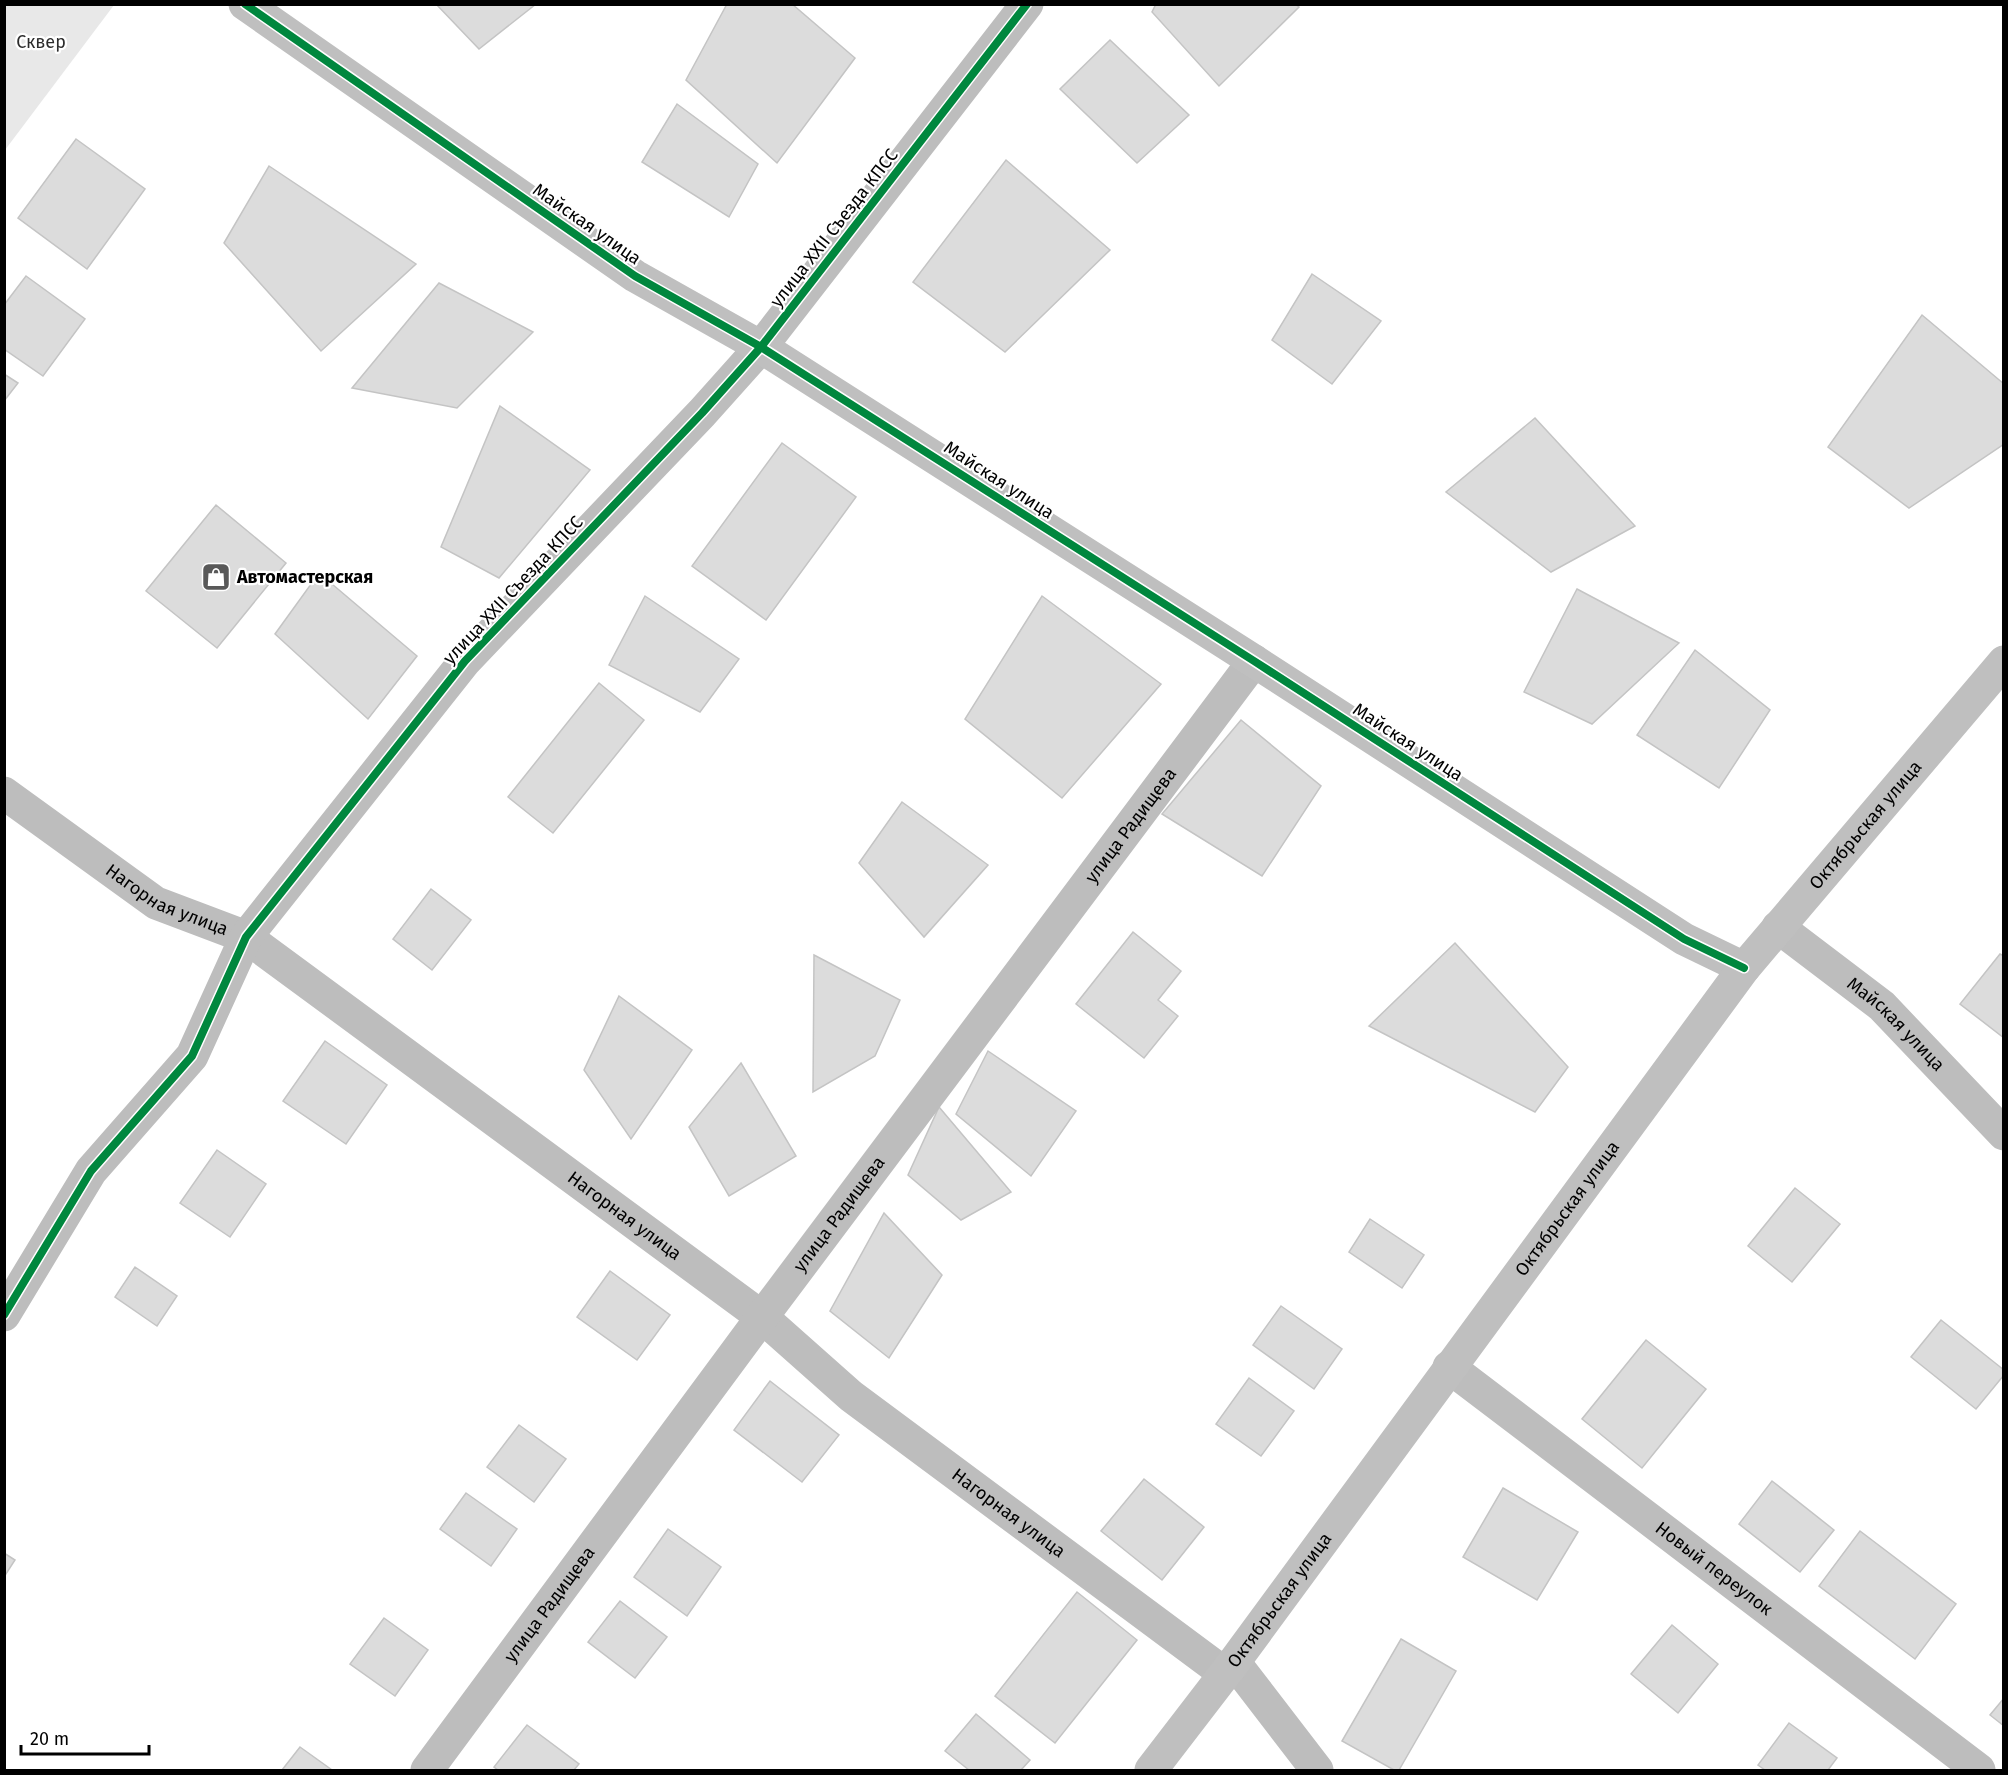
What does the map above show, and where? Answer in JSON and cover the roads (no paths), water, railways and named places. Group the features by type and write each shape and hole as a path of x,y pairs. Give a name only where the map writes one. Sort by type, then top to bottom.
{"street":[{"name":"Майская улица","path":"245,4 635,276 761,347 1254,661 1684,939 1744,968"},
{"name":"улица XXII Съезда КПСС","path":"4,1315 91,1171 192,1056 246,938 465,661 702,413 761,347 1027,4"},
{"name":"улица Радищева","path":"427,1770 762,1317 1254,661"},
{"name":"Октябрьская улица","path":"1151,1770 1744,968 2004,662"},
{"name":"Нагорная улица","path":"4,793 156,903 246,938 762,1317 851,1396 1229,1667 1317,1770"},
{"name":"Майская улица","path":"1778,927 1882,1006 2004,1134"},
{"name":"Новый переулок","path":"1449,1367 1979,1770"}],"place":[{"name":"Автомастерская","path":"216,577"}],"park label":[{"name":"Сквер","path":"41,42"}]}
